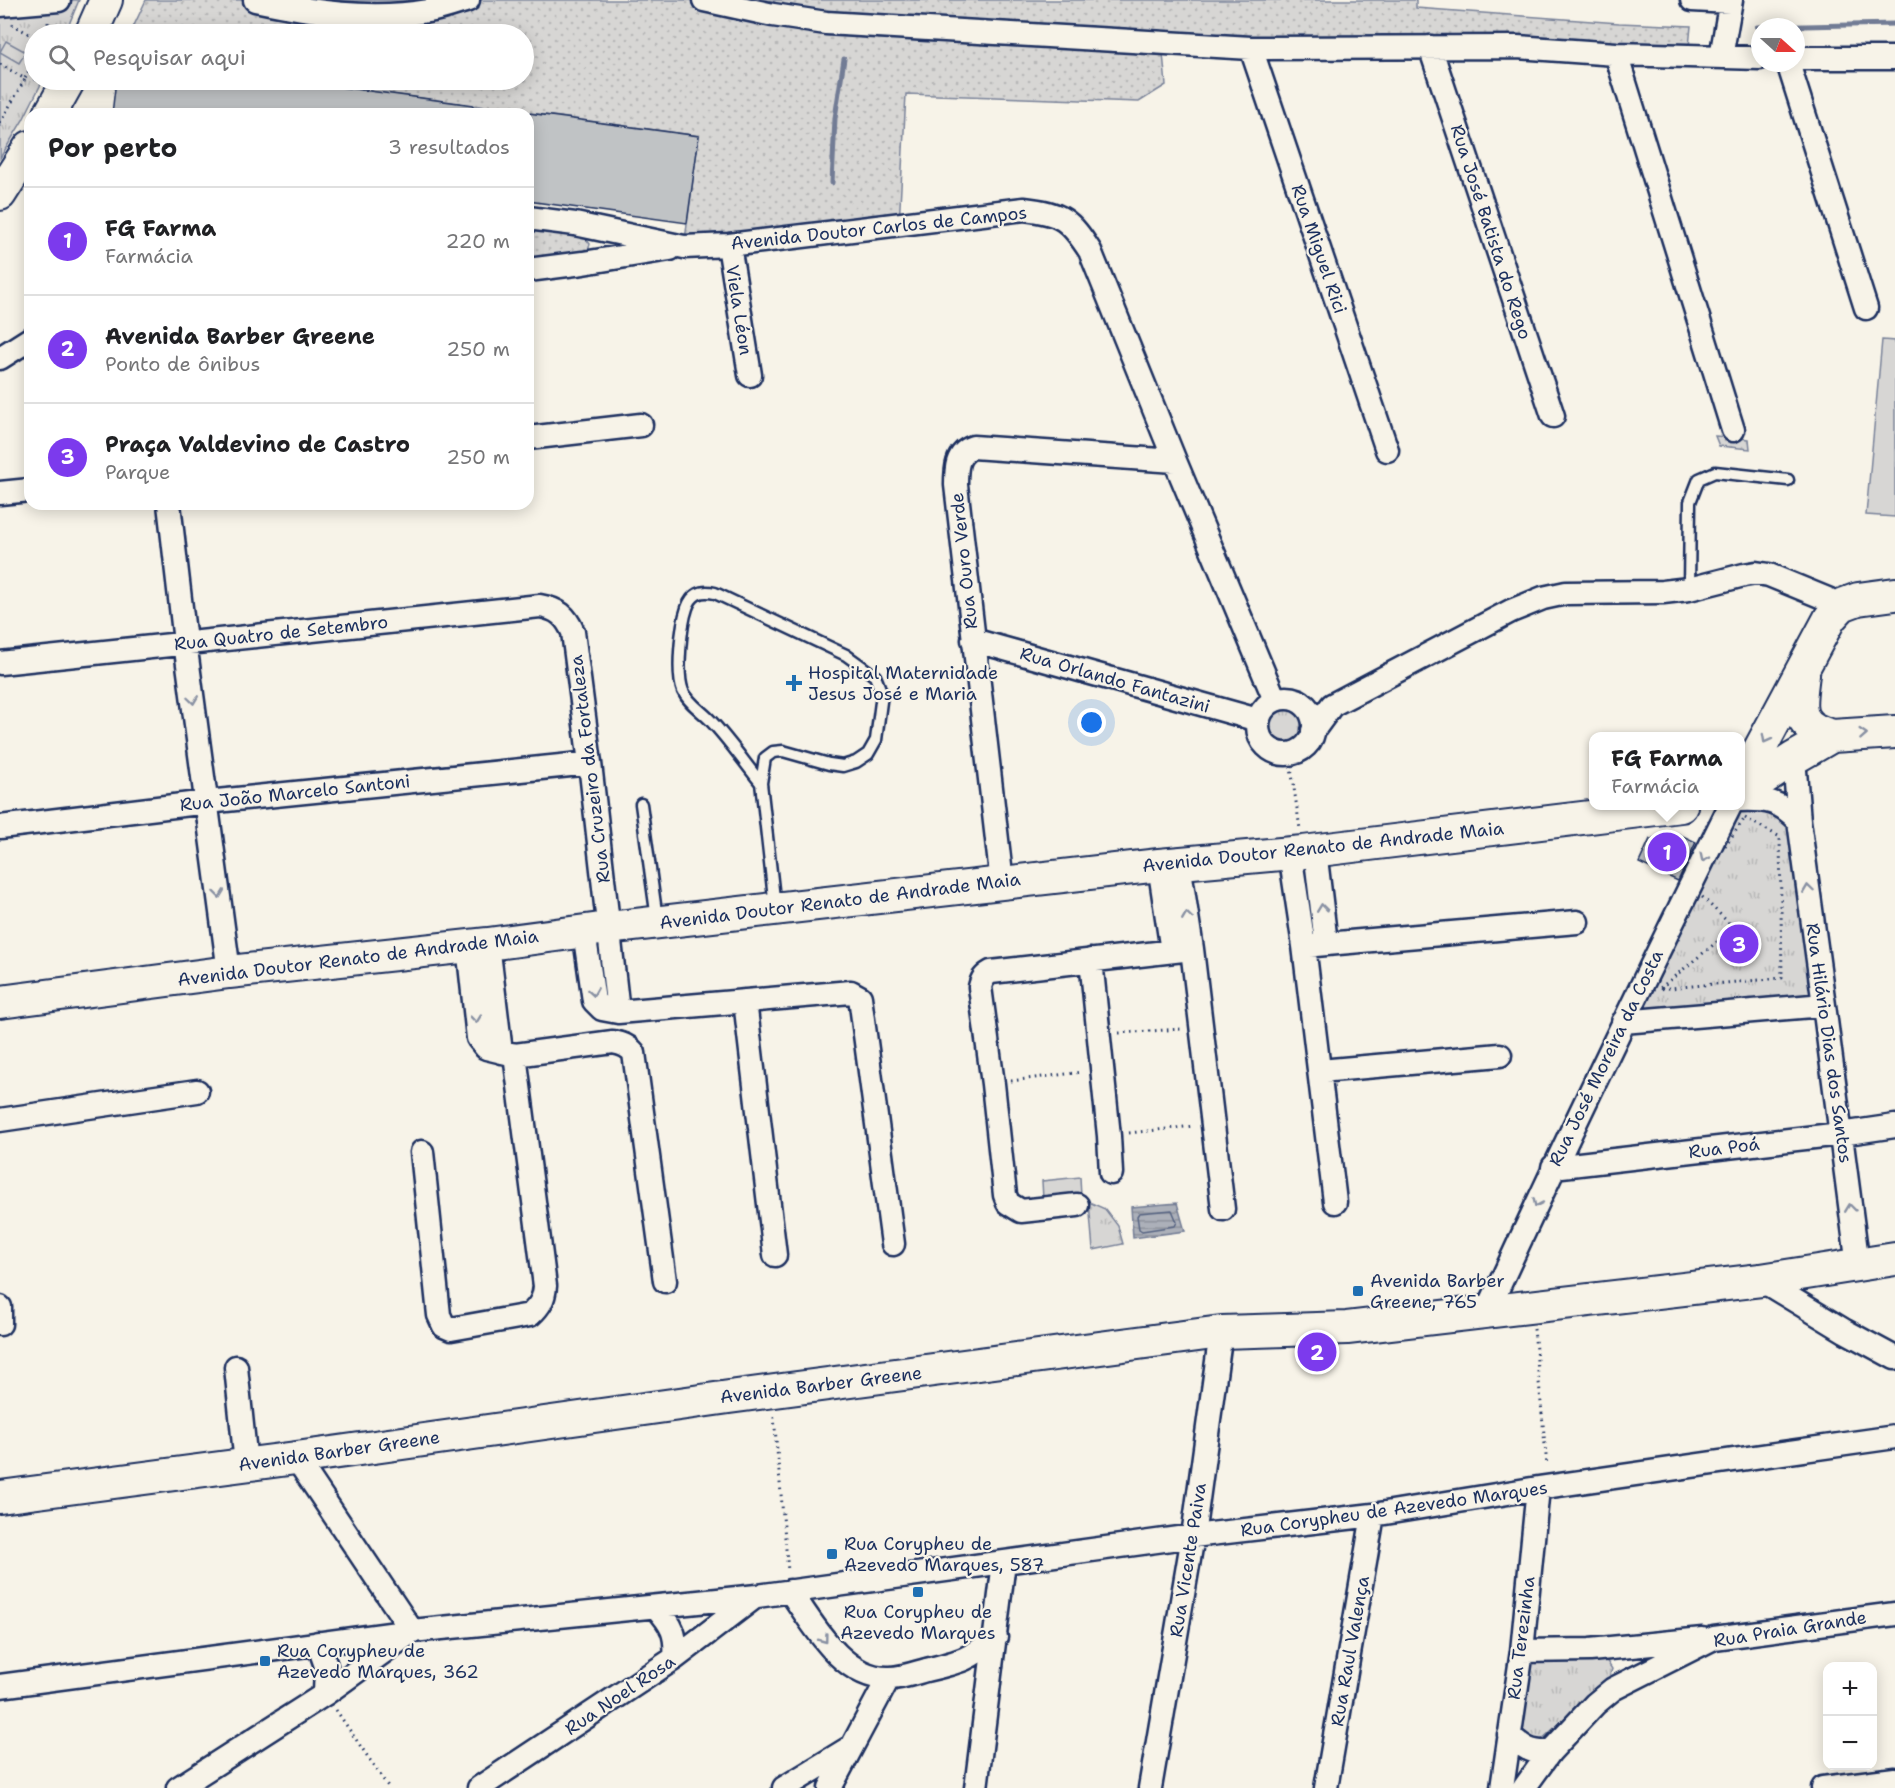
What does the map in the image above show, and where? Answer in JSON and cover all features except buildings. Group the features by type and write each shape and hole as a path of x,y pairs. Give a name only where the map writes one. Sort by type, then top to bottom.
{"street":[{"path":"4,14 59,0"},
{"path":"95,24 106,0"},
{"path":"255,0 298,9 350,15 394,15 430,11 468,0"},
{"path":"704,0 773,15 826,23 1251,48 1517,47 1616,54 1751,58"},
{"path":"1692,0 1730,1 1721,57"},
{"name":"Rua José Batista do Rego","path":"1430,47 1553,416"},
{"name":"Rua Miguel Rici","path":"1251,48 1387,450"},
{"path":"1616,54 1733,430"},
{"path":"1805,58 1895,58"},
{"path":"1791,72 1866,308"},
{"path":"53,108 63,90"},
{"path":"0,194 24,157"},
{"name":"Avenida Doutor Carlos de Campos","path":"534,219 575,224 684,247 729,245 1024,209 1045,212 1062,218 1076,229 1090,251 1175,461 1286,700"},
{"path":"575,224 587,233 591,243 589,255 583,264"},
{"name":"Viela Léon","path":"729,245 750,375"},
{"path":"534,269 583,264 684,247"},
{"path":"0,358 24,343"},
{"path":"534,437 641,425"},
{"name":"Rua Ouro Verde","path":"1002,883 956,485 959,458 965,450 974,447 1175,461"},
{"path":"0,493 24,491"},
{"path":"170,510 229,972"},
{"path":"1313,730 1332,705 1511,611 1543,598 1566,593 1663,592 1689,589 1756,573 1769,575 1842,605"},
{"path":"1745,777 1830,618 1842,605 1858,599 1895,594"},
{"name":"Rua Quatro de Setembro","path":"0,663 540,606 552,608 561,613"},
{"name":"Rua Cruzeiro da Fortaleza","path":"561,613 568,620 573,632 590,763 596,930 594,1001 602,1009 618,1012 745,1001"},
{"name":"Rua Orlando Fantazini","path":"973,640 1258,720"},
{"path":"1804,669 1799,705 1802,717 1808,726 1817,732 1832,736 1895,732"},
{"path":"1286,700 1304,704 1313,721 1311,739 1298,751 1289,754 1280,753 1265,745 1258,729 1258,720 1268,704 1286,700 1332,705"},
{"path":"1745,791 1832,736"},
{"name":"Rua Hilário Dias dos Santos","path":"1794,758 1799,821 1857,1266"},
{"name":"Rua João Marcelo Santoni","path":"0,827 207,801 590,763"},
{"path":"1745,800 1778,804 1799,821"},
{"name":"Avenida Doutor Renato de Andrade Maia","path":"0,1002 229,972 478,945 658,922 1169,864 1303,852 1648,810"},
{"name":"Rua José Moreira da Costa","path":"1487,1312 1553,1167 1728,810"},
{"path":"1303,852 1315,944 1320,1071 1335,1202"},
{"path":"1169,864 1182,950 1201,1028 1223,1209"},
{"path":"1315,944 1577,922"},
{"path":"478,945 478,1038 486,1048 508,1054 613,1042 629,1047 634,1053 665,1281"},
{"path":"1077,1205 1021,1211 1008,1203 1005,1195 980,987 985,975 991,972 1182,950"},
{"path":"1091,960 1111,1173"},
{"path":"775,1255 745,1001 851,992 860,997 893,1244"},
{"path":"1623,1022 1824,1005"},
{"path":"422,1152 439,1315 444,1326 451,1329 530,1315 544,1297 545,1286 508,1054"},
{"path":"1320,1071 1500,1055"},
{"path":"0,1120 197,1091"},
{"name":"Rua Poá","path":"1553,1167 1895,1126"},
{"name":"Avenida Barber Greene","path":"0,1497 1221,1332 1347,1328 1761,1280 1895,1258"},
{"path":"1761,1280 1845,1331 1895,1358"},
{"path":"0,1307 0,1324"},
{"name":"Rua Vicente Paiva","path":"1150,1788 1193,1536 1221,1332"},
{"path":"236,1367 246,1464"},
{"name":"Rua Corypheu de Azevedo Marques","path":"0,1686 318,1642 757,1596 1193,1536 1373,1515 1895,1437"},
{"path":"178,1788 325,1694 412,1631 296,1458"},
{"name":"Rua Terezinha","path":"1502,1788 1544,1488"},
{"name":"Rua Raul Valença","path":"1326,1788 1373,1515"},
{"path":"976,1788 1004,1562"},
{"path":"790,1591 827,1644 845,1661 873,1676 888,1679 962,1661 979,1652 996,1637"},
{"name":"Rua Noel Rosa","path":"479,1788 675,1658 757,1596"},
{"path":"656,1607 673,1630 676,1643 675,1658"},
{"name":"Rua Praia Grande","path":"1524,1788 1550,1752 1595,1704 1613,1689 1714,1638 1895,1614"},
{"path":"1522,1651 1590,1650 1714,1638"},
{"path":"318,1642 326,1666 325,1694"},
{"path":"1590,1650 1612,1660 1617,1673 1613,1689"},
{"path":"962,1661 981,1681 984,1723"},
{"path":"784,1788 854,1742 862,1700 859,1670"},
{"path":"830,1788 888,1679"},
{"path":"1509,1735 1528,1750 1550,1752"},
{"path":"1825,1788 1895,1779"}],"lane":[{"path":"1689,589 1690,502 1699,479 1715,472 1788,480"},
{"path":"761,783 712,722 688,699 682,689 678,667 686,612 690,600 698,593 706,591 715,593 846,655 875,676 882,694 876,740 868,754 856,762 843,766 829,764 783,751 773,752 765,758 761,783 775,909"},
{"path":"641,804 658,922"}],"path":[{"path":"4,14 24,29"},
{"path":"0,64 24,78"},
{"path":"0,123 24,81"},
{"path":"1289,754 1303,852"},
{"path":"1745,818 1780,837 1782,978 1659,989 1734,928 1694,889 1745,818"},
{"path":"1099,1034 1201,1028"},
{"path":"993,1084 1102,1070"},
{"path":"1109,1136 1212,1124"},
{"path":"1532,1306 1544,1488"},
{"path":"772,1391 790,1591"},
{"path":"325,1694 389,1788"}],"green space":[{"path":"0,0 79,0 69,24 24,24 24,90 38,90 29,108 24,108 24,118 0,158"},
{"path":"146,0 1416,0 1416,8 1691,26 1688,57 1162,43 1166,85 1139,102 906,94 899,225 684,247 699,136 534,114 534,108 494,108 361,90 534,90 534,24 135,24"},
{"path":"6,41 24,51 24,55 19,63 0,52"},
{"path":"534,227 584,236 590,244 587,255 534,264"},
{"path":"1882,340 1895,341 1895,517 1866,515"},
{"path":"1715,436 1749,439 1750,449 1719,446"},
{"path":"1281,702 1291,702 1306,712 1310,726 1309,735 1300,746 1291,750 1281,750 1266,740 1262,731 1262,721 1272,706"},
{"path":"1745,806 1764,807 1792,822 1817,1000 1633,1012 1732,810 1745,810"},
{"path":"1080,1177 1081,1196 1043,1199 1042,1181"},
{"path":"1089,1202 1105,1209 1118,1226 1123,1244 1093,1250"},
{"path":"1564,1656 1606,1660 1612,1669 1609,1678 1539,1742 1517,1735 1531,1659"}],"water":[{"path":"1177,1203 1185,1231 1133,1238 1131,1207"}],"waterway":[{"path":"1805,26 1895,24"},
{"path":"832,183 835,118 844,59"}],"place":[{"name":"Hospital Maternidade Jesus José e Maria","path":"794,683"},
{"name":"FG Farma","path":"1667,852"},
{"name":"Praça Valdevino de Castro","path":"1739,944"},
{"name":"Avenida Barber Greene, 765","path":"1358,1291"},
{"name":"Avenida Barber Greene","path":"1317,1352"},
{"name":"Rua Corypheu de Azevedo Marques, 587","path":"832,1554"},
{"name":"Rua Corypheu de Azevedo Marques","path":"918,1592"},
{"name":"Rua Corypheu de Azevedo Marques, 362","path":"265,1661"}]}
